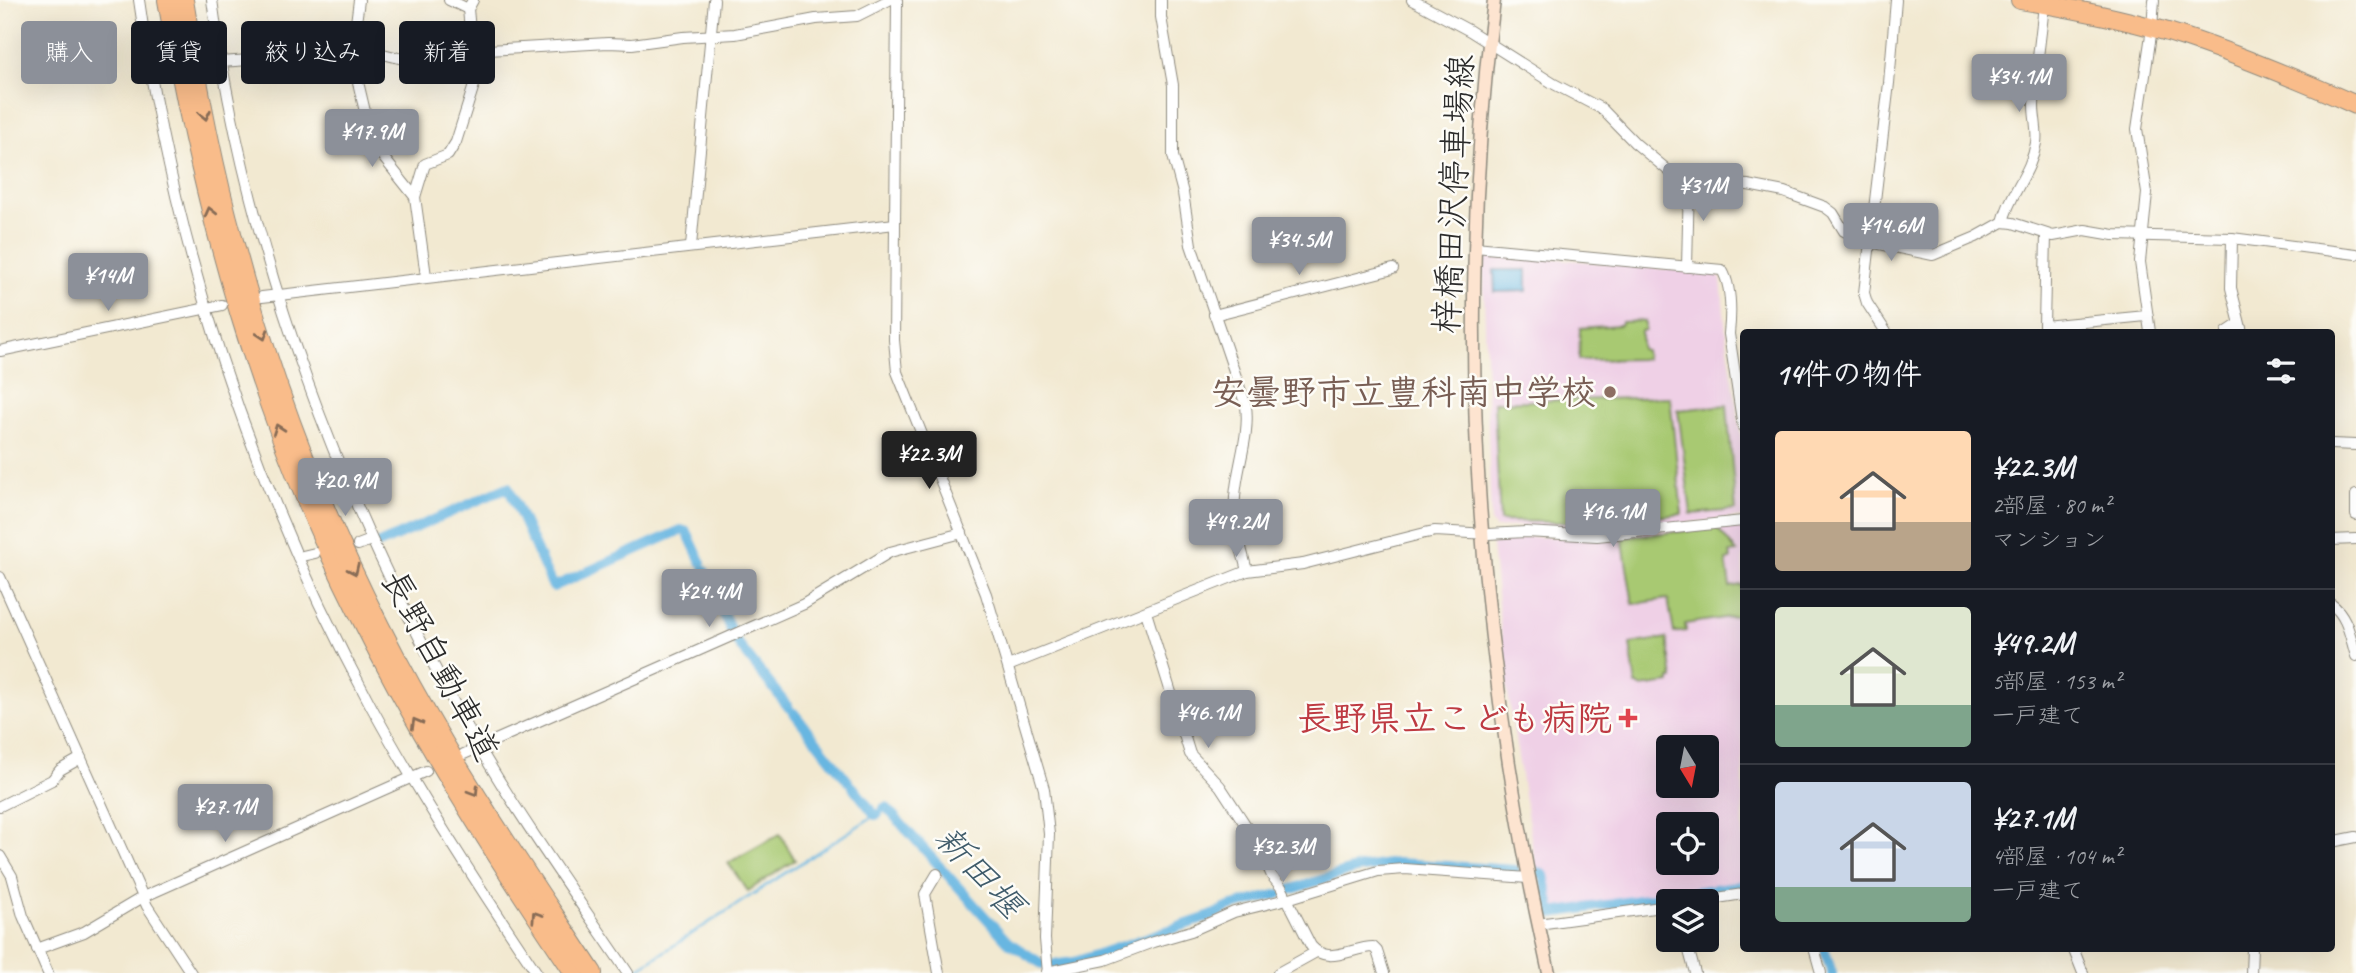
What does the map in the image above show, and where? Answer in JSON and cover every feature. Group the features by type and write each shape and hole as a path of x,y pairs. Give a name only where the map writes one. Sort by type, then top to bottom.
{"highway":[{"name":"長野自動車道","path":"167,0 197,157 219,245 266,394 324,540 356,609 430,749 574,973"},
{"name":"長野自動車道","path":"184,0 198,84 234,242 280,390 313,476 371,604 444,743 593,973"},
{"path":"2020,0 2152,28 2231,54 2356,105"}],"main road":[{"name":"梓橋田沢停車場線","path":"1494,0 1475,247 1474,402 1481,534 1498,694 1528,878 1549,973"}],"street":[{"path":"139,0 142,21"},
{"path":"212,0 215,21"},
{"path":"356,21 359,0"},
{"path":"449,0 470,4"},
{"path":"691,246 714,0"},
{"path":"495,50 632,44 753,32 816,19 857,16 889,0"},
{"path":"897,0 894,340 897,373 986,594 1044,789 1048,812 1049,855 1045,939 1048,972 1105,960 1191,931 1234,912 1390,869 1528,878"},
{"path":"1161,0 1161,17 1173,85 1173,156 1183,193 1195,262 1246,406 1248,422 1234,498 1235,525 1247,571"},
{"path":"1412,0 1489,42 1554,84 1602,109 1670,172 1704,183 1766,187 1784,192 1825,207 1833,213 1844,231 1870,242 1933,255 2003,222 2053,236 2085,230 2114,234 2232,238 2356,254"},
{"path":"1884,329 1867,303 1864,293 1896,0"},
{"path":"2149,329 2140,262 2147,193 2137,129 2154,0"},
{"path":"2003,222 2005,210 2029,169 2037,141 2034,107 2044,4"},
{"path":"152,84 174,192 206,309 254,453 298,557 335,638 411,778 454,849 537,973"},
{"path":"227,84 242,157 278,293 330,443 371,540 405,610 479,746 544,849 628,973"},
{"path":"362,84 375,147 415,197"},
{"path":"426,276 415,197 425,164 448,155 456,142 474,84"},
{"path":"1687,267 1689,180"},
{"path":"262,297 278,293 895,224"},
{"path":"2046,235 2044,326 2146,316"},
{"path":"2232,238 2231,288 2241,328"},
{"path":"1475,247 1722,270 1726,277 1730,334 1740,406"},
{"path":"1213,315 1393,270"},
{"path":"0,351 222,305"},
{"path":"2335,444 2356,445"},
{"path":"2356,495 2356,515"},
{"path":"1008,666 1247,571 1303,564 1425,533 1526,532 1597,536 1740,521"},
{"path":"464,754 804,604 890,552 962,533"},
{"path":"2335,540 2356,539"},
{"path":"358,545 371,540"},
{"path":"298,557 315,553"},
{"path":"0,577 143,897 191,973"},
{"path":"2335,607 2341,611 2353,635 2356,656"},
{"path":"1146,612 1190,754 1220,786 1258,844 1301,931 1316,952"},
{"path":"0,806 51,780 60,770 81,758"},
{"path":"37,949 83,932 143,897 426,771"},
{"path":"2335,841 2356,837"},
{"path":"0,856 12,876 23,916 48,973"},
{"path":"937,874 925,894 939,973"},
{"path":"1719,898 1740,894"},
{"path":"1538,924 1656,908"},
{"path":"1278,973 1316,952 1335,956 1373,947 1377,951 1384,973"},
{"path":"1689,952 1695,973"},
{"path":"1815,952 1821,973"},
{"path":"2075,952 2083,973"},
{"path":"2251,973 2252,952"}],"shaded area":[{"name":"安曇野市立豊科南中学校","path":"1487,252 1716,274 1721,278 1740,430 1740,517 1594,532 1515,526 1496,528 1491,523 1483,256"},
{"name":"長野県立こども病院","path":"1740,524 1740,882 1694,889 1656,889 1656,894 1553,909 1545,871 1536,869 1507,688 1491,537 1562,537"}],"green space":[{"path":"1645,321 1645,330 1641,331 1641,349 1645,350 1646,359 1579,360 1580,328"},
{"path":"1670,397 1682,514 1597,523 1500,521 1494,402"},
{"path":"1727,405 1736,510 1691,514 1678,410"},
{"path":"1717,528 1737,552 1730,553 1731,559 1726,560 1730,587 1740,585 1740,615 1685,624 1686,631 1674,633 1668,599 1633,604 1622,537"},
{"path":"1667,638 1673,679 1670,679 1670,683 1640,687 1636,685 1630,644"},
{"path":"780,834 795,860 748,891 728,863"}],"water":[{"path":"1494,270 1527,270 1527,291 1495,292"}],"waterway":[{"path":"379,544 508,487 553,587 681,530 687,532 701,562"},
{"path":"704,570 730,629"},
{"path":"735,640 789,708"},
{"path":"794,713 848,781"},
{"path":"853,787 875,815 878,814"},
{"name":"新田堰","path":"884,808 886,807 1008,942 1042,964"},
{"path":"636,970 875,815"},
{"name":"新田堰","path":"1289,890 1355,869 1396,863 1515,870"},
{"name":"新田堰","path":"1538,872 1544,875 1552,913 1656,898"},
{"name":"新田堰","path":"1715,889 1740,885"},
{"name":"新田堰","path":"1051,965 1075,962 1211,916 1229,907 1279,894"},
{"name":"新田堰","path":"1825,952 1832,973"}],"place":[{"name":"安曇野市立豊科南中学校","path":"1610,392"},
{"name":"長野県立こども病院","path":"1628,718"}]}
